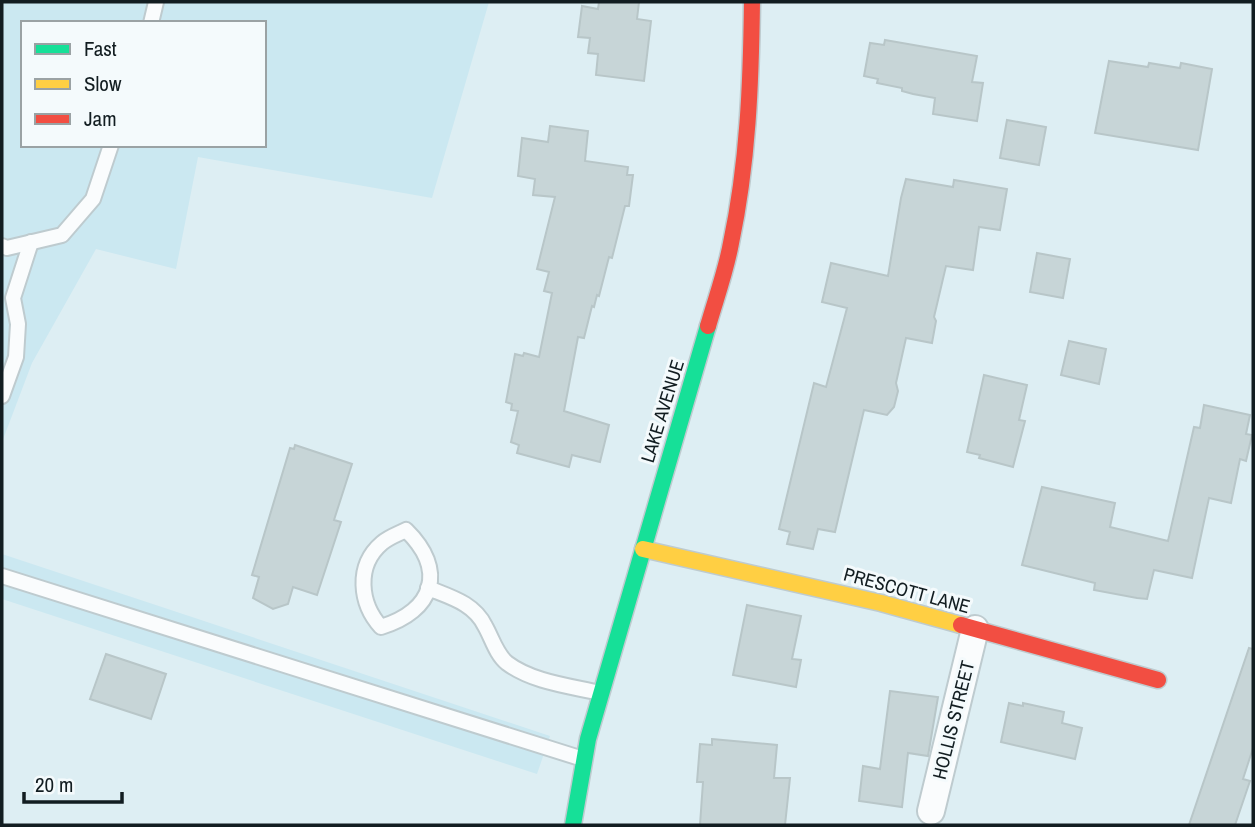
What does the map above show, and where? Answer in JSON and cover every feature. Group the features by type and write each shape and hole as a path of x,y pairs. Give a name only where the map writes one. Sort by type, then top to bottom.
{"main road":[{"name":"LAKE AVENUE","path":"573,825 584,760 601,694 731,245 746,155 751,85 752,2"},
{"name":"PRESCOTT LANE","path":"643,549 881,603 1158,680"}],"street":[{"name":"HOLLIS STREET","path":"932,811 975,629"}],"lane":[{"path":"151,21 156,2"},
{"path":"2,246 7,248 62,235 93,199 110,147"},
{"path":"2,396 16,357 18,324 7,300 31,243"},
{"path":"406,530 420,544 429,561 431,578 428,588 416,611 400,621 382,627 367,607 363,594 367,563 383,542 406,530"},
{"path":"2,576 584,760"},
{"path":"428,588 465,603 477,613 495,648 507,663 532,676 601,694"}],"shaded area":[{"path":"2,2 489,2 432,198 198,157 176,269 96,249 32,363 2,442"},
{"path":"2,554 550,736 537,774 2,599"}],"building":[{"path":"599,2 639,2 637,19 651,21 644,81 596,75 598,54 588,53 590,38 578,37 582,6 598,9"},
{"path":"885,40 977,56 972,82 983,83 977,121 933,114 935,98 902,91 902,88 877,83 878,79 864,76 870,43 884,45"},
{"path":"1109,61 1148,67 1149,63 1180,68 1181,63 1212,69 1198,150 1095,133"},
{"path":"1007,120 1046,127 1039,165 1000,158"},
{"path":"550,126 588,131 585,161 628,167 627,175 633,175 629,206 625,206 612,258 609,257 584,338 578,337 564,411 609,425 600,462 572,455 569,467 517,453 519,445 511,442 518,411 511,410 512,404 506,402 515,354 523,356 524,353 539,357 552,293 544,291 549,272 537,269 555,197 533,195 535,179 518,176 522,138 548,142"},
{"path":"906,179 953,187 954,180 1007,189 1000,230 979,227 973,270 946,266 934,317 936,321 932,343 906,338 896,383 898,391 894,407 887,415 864,410 835,532 818,529 813,549 787,544 790,532 779,529 814,383 826,387 847,308 822,302 831,263 888,276"},
{"path":"1037,253 1070,259 1063,298 1030,292"},
{"path":"1069,341 1106,349 1099,384 1061,375"},
{"path":"984,375 1027,385 1019,420 1025,421 1013,467 967,452"},
{"path":"1204,405 1250,415 1246,434 1252,435 1246,461 1240,459 1231,503 1209,498 1192,578 1154,570 1147,599 1094,590 1095,583 1022,565 1042,487 1115,503 1110,527 1168,541 1194,427 1200,428"},
{"path":"295,445 352,464 334,520 341,522 317,595 293,587 288,604 273,609 253,598 259,577 252,575 290,448 294,449"},
{"path":"747,605 801,616 792,659 801,660 796,687 733,675"},
{"path":"1249,648 1253,649 1253,748 1243,779 1250,781 1235,825 1189,825"},
{"path":"106,654 166,674 151,719 90,699"},
{"path":"890,691 938,697 928,756 908,753 902,807 859,801 863,766 880,769"},
{"path":"1009,703 1023,706 1023,703 1064,712 1062,723 1082,728 1075,759 1001,742"},
{"path":"712,739 777,745 774,778 790,778 785,825 700,825 703,782 697,782 700,744 712,745"}],"traffic: fast":[{"path":"573,825 588,739 708,326"}],"traffic: slow":[{"path":"643,549 881,603 961,625"}],"traffic: jam":[{"path":"708,326 724,274 737,213 745,153 752,2"},
{"path":"961,625 1158,680"}]}
